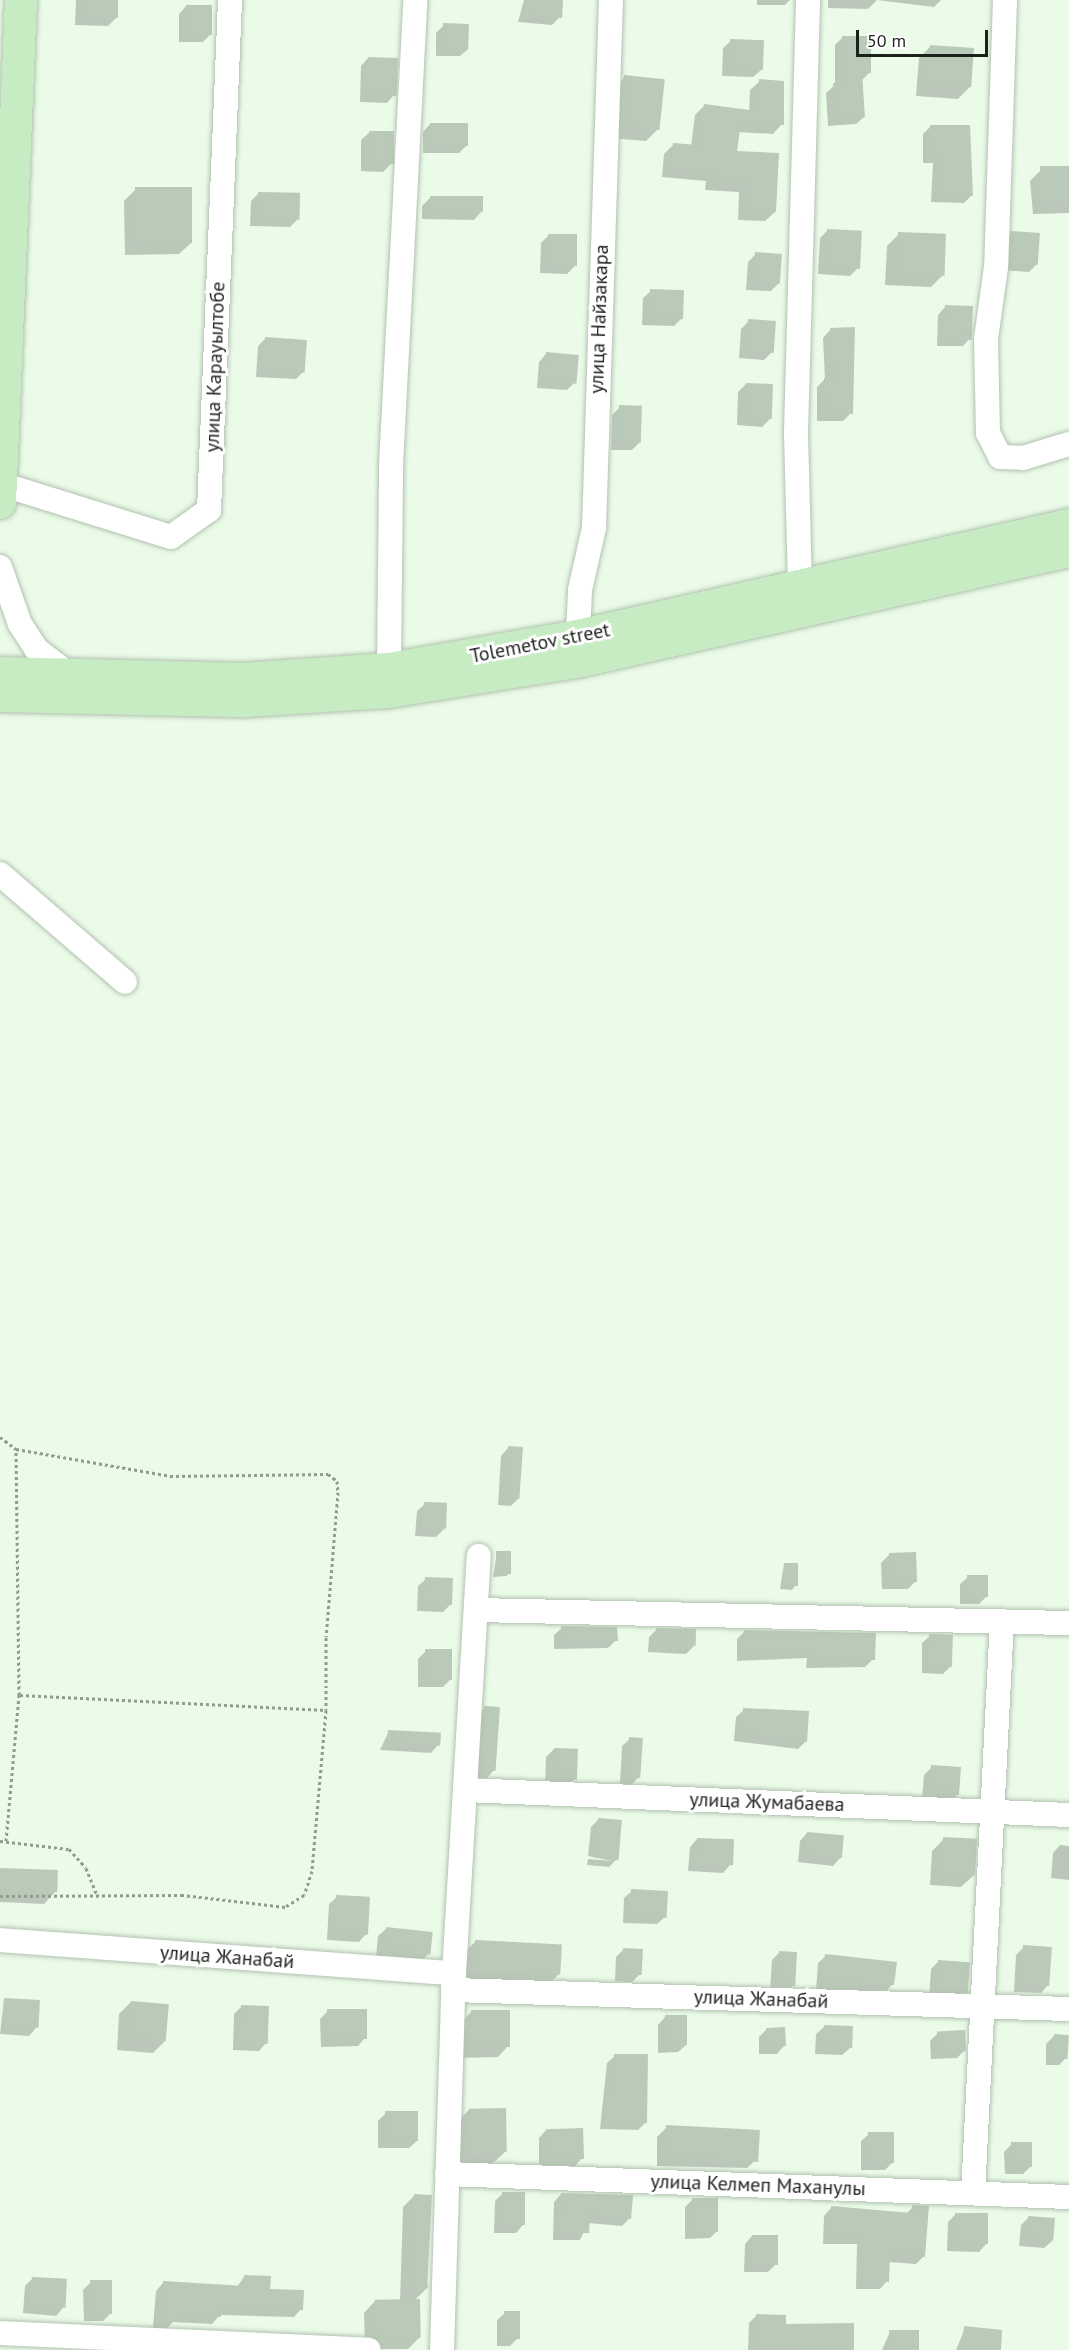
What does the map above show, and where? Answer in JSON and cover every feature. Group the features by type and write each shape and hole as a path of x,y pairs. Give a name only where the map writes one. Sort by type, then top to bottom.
{"main road":[{"path":"1,474 6,179 21,0"},
{"name":"Tolemetov street","path":"0,673 243,680 389,669 578,636 1069,525"},
{"name":"Tolemetov street","path":"0,696 245,701 388,692 581,661 1069,551"}],"street":[{"name":"улица Карауылтобе","path":"1,474 171,537 209,510 230,0"},
{"path":"389,669 391,465 415,0"},
{"name":"улица Найзакара","path":"578,636 580,590 594,528 611,0"},
{"path":"800,586 796,432 808,0"},
{"path":"1005,0 996,267 986,339 988,433 1000,457 1023,458 1069,444"},
{"path":"0,567 20,624 36,649 71,676"},
{"path":"0,874 125,982"},
{"path":"442,2350 454,1982 479,1556"},
{"path":"476,1610 1069,1623"},
{"path":"973,2193 1002,1621"},
{"name":"улица Жумабаева","path":"465,1791 994,1810 1069,1815"},
{"name":"улица Жанабай","path":"0,1940 454,1982 1069,2009"},
{"name":"улица Келмеп Маханулы","path":"447,2174 1069,2197"},
{"path":"0,2333 369,2350"}],"path":[{"path":"0,1437 16,1449 170,1476 328,1474 337,1481 327,1710 312,1872 304,1894 285,1907 183,1895 0,1896"},
{"path":"6,1841 19,1695 16,1449"},
{"path":"19,1695 327,1710"},
{"path":"0,1841 69,1849 86,1868 98,1897"}],"building":[{"path":"83,0 118,0 118,18 83,18"},
{"path":"526,0 563,0 562,18 525,15"},
{"path":"186,5 212,5 212,35 186,35"},
{"path":"443,23 469,24 468,50 442,49"},
{"path":"842,36 871,36 871,73 862,73 865,117 835,119 833,83 842,83"},
{"path":"730,39 764,40 763,70 729,69"},
{"path":"930,45 974,48 971,87 927,84"},
{"path":"368,57 398,58 397,96 367,95"},
{"path":"624,75 665,79 659,130 619,126"},
{"path":"759,79 784,81 784,125 741,123 737,151 779,153 776,212 747,211 748,183 714,181 715,172 671,168 673,143 698,145 704,104 757,111"},
{"path":"430,123 468,123 468,146 430,146"},
{"path":"930,125 970,125 973,196 938,195 940,155 930,156"},
{"path":"369,131 394,131 394,164 369,164"},
{"path":"1040,166 1069,166 1069,202 1040,202"},
{"path":"135,187 192,187 192,243 135,243"},
{"path":"258,192 300,193 300,220 258,219"},
{"path":"430,196 483,196 483,212 430,212"},
{"path":"827,229 862,231 860,269 825,267"},
{"path":"1011,231 1040,233 1038,265 1009,263"},
{"path":"898,232 946,234 945,276 897,274"},
{"path":"548,234 577,234 577,266 548,266"},
{"path":"755,252 782,254 780,284 753,282"},
{"path":"650,289 684,290 683,319 649,318"},
{"path":"945,305 973,306 972,340 944,339"},
{"path":"748,319 776,321 774,353 746,351"},
{"path":"855,327 853,414 825,414 824,378 833,378 830,328"},
{"path":"265,337 307,340 305,373 263,370"},
{"path":"546,352 579,355 576,384 543,381"},
{"path":"746,383 773,384 772,419 745,418"},
{"path":"619,405 642,406 641,443 618,442"},
{"path":"508,1446 523,1447 519,1499 504,1498"},
{"path":"424,1502 447,1503 446,1529 423,1528"},
{"path":"496,1551 511,1551 511,1574 496,1574"},
{"path":"916,1552 917,1582 890,1583 889,1553"},
{"path":"784,1563 798,1563 798,1586 784,1586"},
{"path":"967,1575 988,1575 988,1597 967,1597"},
{"path":"425,1577 453,1578 452,1605 424,1604"},
{"path":"561,1626 617,1627 618,1641 561,1642"},
{"path":"656,1628 696,1629 696,1646 656,1645"},
{"path":"744,1630 876,1633 875,1660 813,1661 814,1651 744,1654"},
{"path":"929,1634 953,1635 952,1667 928,1666"},
{"path":"425,1649 452,1649 452,1680 425,1680"},
{"path":"484,1706 500,1707 495,1771 480,1770"},
{"path":"743,1708 809,1711 807,1742 741,1734"},
{"path":"388,1730 441,1733 440,1746 387,1743"},
{"path":"629,1737 643,1738 640,1778 626,1777"},
{"path":"554,1748 578,1749 577,1780 553,1779"},
{"path":"931,1765 961,1767 959,1795 929,1793"},
{"path":"598,1818 622,1820 618,1860 595,1858"},
{"path":"807,1832 844,1835 842,1858 805,1855"},
{"path":"943,1837 977,1839 975,1876 941,1874"},
{"path":"697,1838 734,1839 733,1865 696,1864"},
{"path":"0,1868 58,1870 57,1892 0,1890"},
{"path":"631,1889 668,1891 667,1918 630,1916"},
{"path":"336,1895 370,1897 368,1935 334,1933"},
{"path":"386,1927 433,1932 430,1955 384,1950"},
{"path":"475,1940 562,1945 560,1975 473,1970"},
{"path":"1023,1945 1052,1947 1049,1986 1020,1984"},
{"path":"623,1948 643,1949 642,1975 622,1974"},
{"path":"779,1951 797,1952 795,1986 777,1985"},
{"path":"825,1954 897,1962 894,1985 823,1983"},
{"path":"938,1960 970,1962 968,1993 936,1991"},
{"path":"4,1998 40,2000 38,2028 3,2026"},
{"path":"131,2001 169,2004 166,2041 128,2038"},
{"path":"241,2005 269,2006 268,2044 240,2043"},
{"path":"327,2009 367,2009 367,2039 327,2039"},
{"path":"471,2010 510,2010 510,2047 471,2047"},
{"path":"665,2015 687,2015 687,2045 665,2045"},
{"path":"824,2025 853,2026 852,2048 823,2047"},
{"path":"785,2027 786,2046 767,2047 766,2028"},
{"path":"965,2030 966,2051 938,2052 937,2031"},
{"path":"1054,2034 1069,2035 1067,2059 1052,2058"},
{"path":"614,2054 648,2054 647,2123 607,2122 607,2092 615,2092"},
{"path":"506,2108 507,2152 470,2153 469,2109"},
{"path":"385,2111 418,2111 418,2141 385,2141"},
{"path":"666,2125 760,2130 758,2162 664,2157"},
{"path":"583,2128 584,2159 547,2160 546,2129"},
{"path":"868,2132 894,2132 894,2163 868,2163"},
{"path":"1011,2142 1032,2142 1032,2167 1011,2167"},
{"path":"502,2192 525,2192 525,2225 502,2225"},
{"path":"561,2193 633,2195 631,2219 590,2215 589,2233 560,2233"},
{"path":"414,2194 432,2195 427,2289 409,2288"},
{"path":"692,2198 718,2198 718,2232 692,2232"},
{"path":"912,2205 929,2206 925,2257 890,2254 889,2282 863,2281 864,2237 830,2237 831,2206 911,2213"},
{"path":"955,2213 988,2213 988,2244 955,2244"},
{"path":"1028,2216 1055,2218 1053,2241 1026,2239"},
{"path":"752,2235 778,2235 778,2265 752,2265"},
{"path":"244,2275 271,2276 270,2289 304,2290 303,2310 221,2308 221,2317 176,2314 175,2322 160,2321 163,2281 244,2286"},
{"path":"32,2277 67,2279 65,2308 30,2306"},
{"path":"90,2280 112,2280 112,2314 90,2314"},
{"path":"420,2299 421,2338 376,2339 375,2300"},
{"path":"504,2311 520,2311 520,2339 504,2339"},
{"path":"756,2314 786,2315 786,2324 854,2323 854,2350 755,2348"},
{"path":"964,2326 1002,2330 1001,2350 962,2350"},
{"path":"889,2330 919,2330 919,2350 889,2350"}]}
